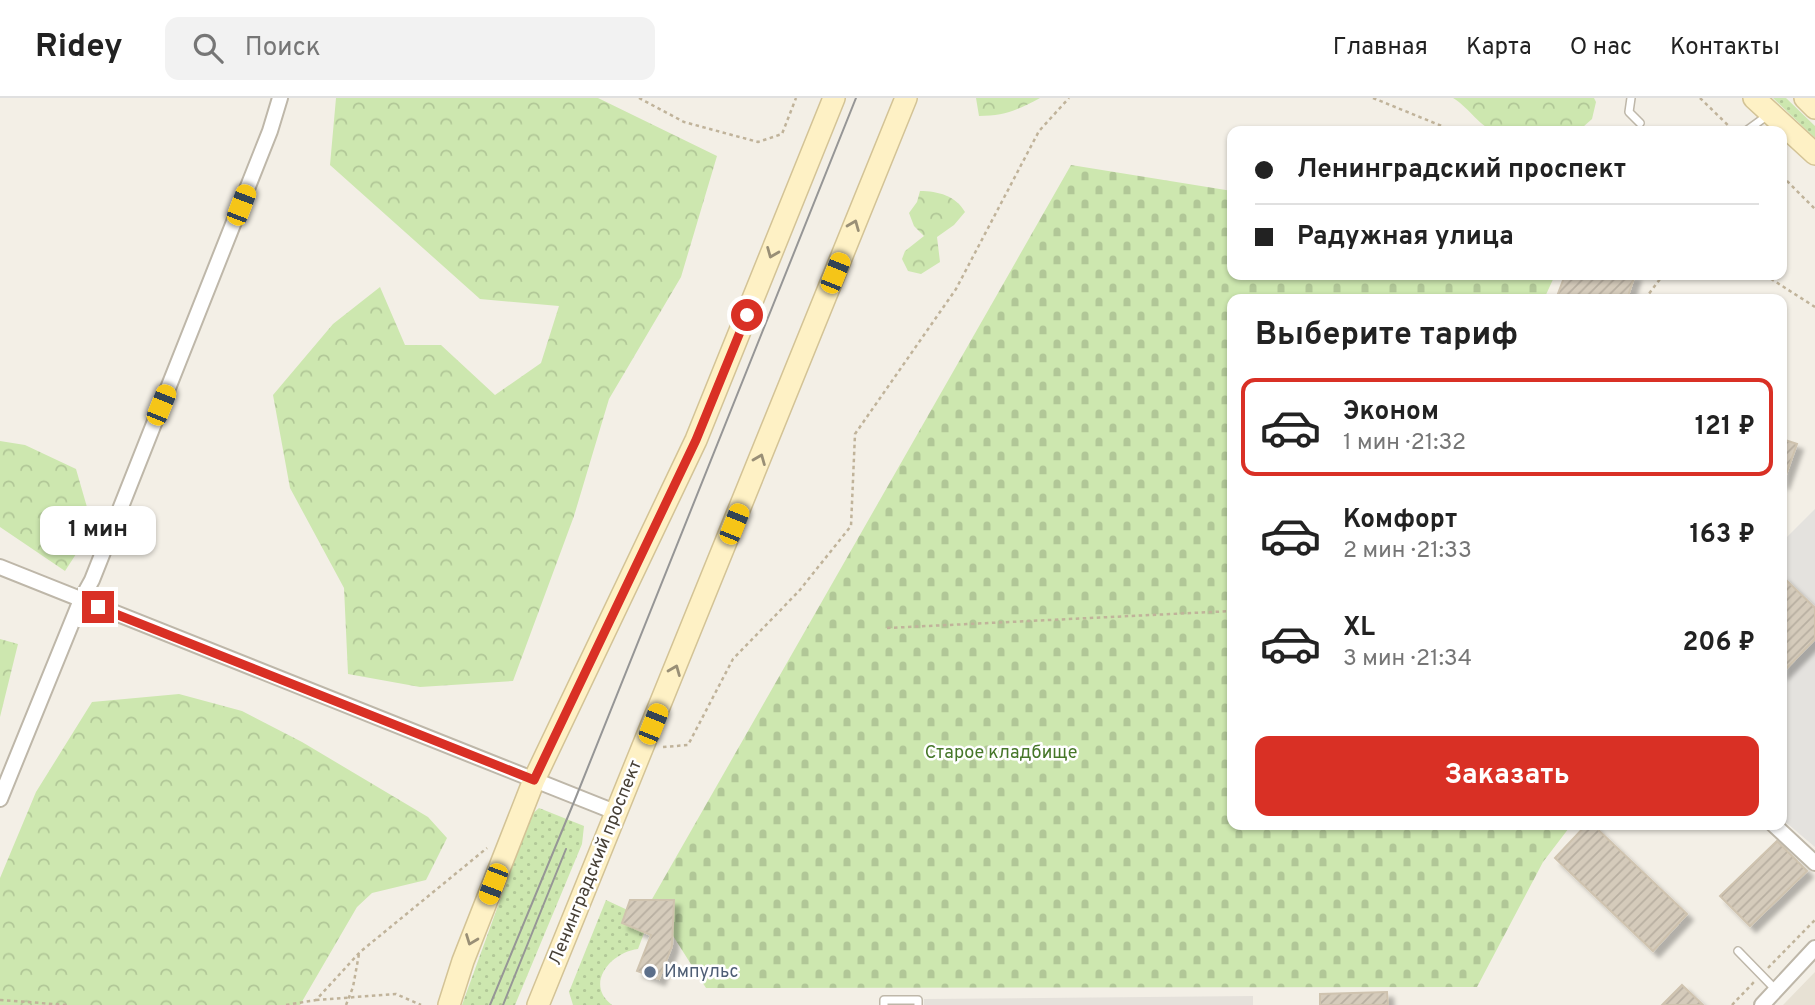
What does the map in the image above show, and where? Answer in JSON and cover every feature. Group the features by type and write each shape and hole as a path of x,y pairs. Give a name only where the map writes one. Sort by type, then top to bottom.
{"main road":[{"path":"449,1005 463,961 534,780 696,440 834,98"},
{"name":"Ленинградский проспект","path":"538,1005 906,98"},
{"path":"1754,98 1784,126"},
{"path":"1805,98 1815,108"},
{"path":"1787,129 1815,154"}],"street":[{"path":"0,799 81,600 92,580 260,156 280,98"},
{"path":"0,567 615,811"},
{"path":"1779,830 1815,863"},
{"path":"1762,1005 1815,948"}],"lane":[{"path":"1631,98 1629,113 1640,123"},
{"path":"1753,126 1771,114"},
{"path":"1738,951 1776,990"},
{"path":"884,1005 884,1000 918,1000 918,1005"}],"path":[{"path":"639,98 684,121 758,142 782,134 796,98"},
{"path":"642,749 688,745 733,659 799,591 851,526 855,434 956,289 1039,131 1069,98"},
{"path":"1373,98 1442,126"},
{"path":"1700,98 1729,126"},
{"path":"1787,181 1815,209"},
{"path":"1773,280 1815,307"},
{"path":"887,628 1227,611"},
{"path":"316,1000 360,952 494,842"},
{"path":"1732,1005 1815,920"},
{"path":"346,1005 360,952"},
{"path":"286,1005 396,994 421,1005"},
{"path":"0,1000 67,1005"}],"shaded area":[{"path":"1815,509 1815,608 1787,581 1787,537"},
{"path":"1815,639 1815,847 1787,823 1787,668"},
{"path":"1815,972 1815,1005 1783,1005"},
{"path":"1253,996 1253,1005 924,1005 924,999"}],"green space":[{"path":"336,98 598,98 717,156 681,277 609,399 574,516 513,681 420,687 348,674 344,588 290,488 273,395 333,324 380,287 405,345 441,345 495,395 541,363 559,306 480,299 330,165"},
{"path":"976,98 1040,98 1011,112 979,116"},
{"path":"1453,98 1594,98 1596,102 1592,119 1584,126 1486,126"},
{"path":"1773,98 1786,98 1815,126 1815,138"},
{"name":"Старое кладбище","path":"1071,165 1227,190 1227,280 1553,280 1546,294 1227,294 1227,830 1567,830 1543,862 1477,987 706,988 651,901"},
{"path":"920,191 946,195 957,202 965,212 954,225 937,237 940,262 921,274 908,271 902,259 905,251 924,236 914,226 909,213 917,202"},
{"path":"0,441 25,445 76,469 93,528 65,571 0,527"},
{"path":"0,639 18,644 0,717"},
{"path":"179,694 242,711 302,742 428,817 447,838 426,880 372,893 357,907 300,1005 0,1005 0,878 36,792 92,702"},
{"path":"539,808 584,826 582,844 515,1005 462,1005 531,815"},
{"path":"606,900 649,920 638,949 619,956 604,970 600,988 612,1005 573,1005 569,992"}],"building":[{"path":"1563,280 1633,280 1629,294 1558,294"},
{"path":"1787,441 1797,444 1787,472"},
{"path":"1787,581 1815,608 1815,639 1787,668"},
{"path":"1581,830 1598,830 1687,914 1653,951 1555,858"},
{"path":"1777,841 1807,871 1750,926 1720,896"},
{"path":"630,900 674,900 672,946 659,979 637,971 651,935 622,923"},
{"path":"1682,985 1703,1005 1662,1005"},
{"path":"1387,992 1388,1005 1320,1005 1320,994"}],"tram line":[{"path":"490,1005 856,98"},
{"path":"503,1005 566,849"}],"place":[{"name":"Импульс","path":"650,972"}],"route":[{"path":"98,607 534,780 696,440 747,315"}]}
